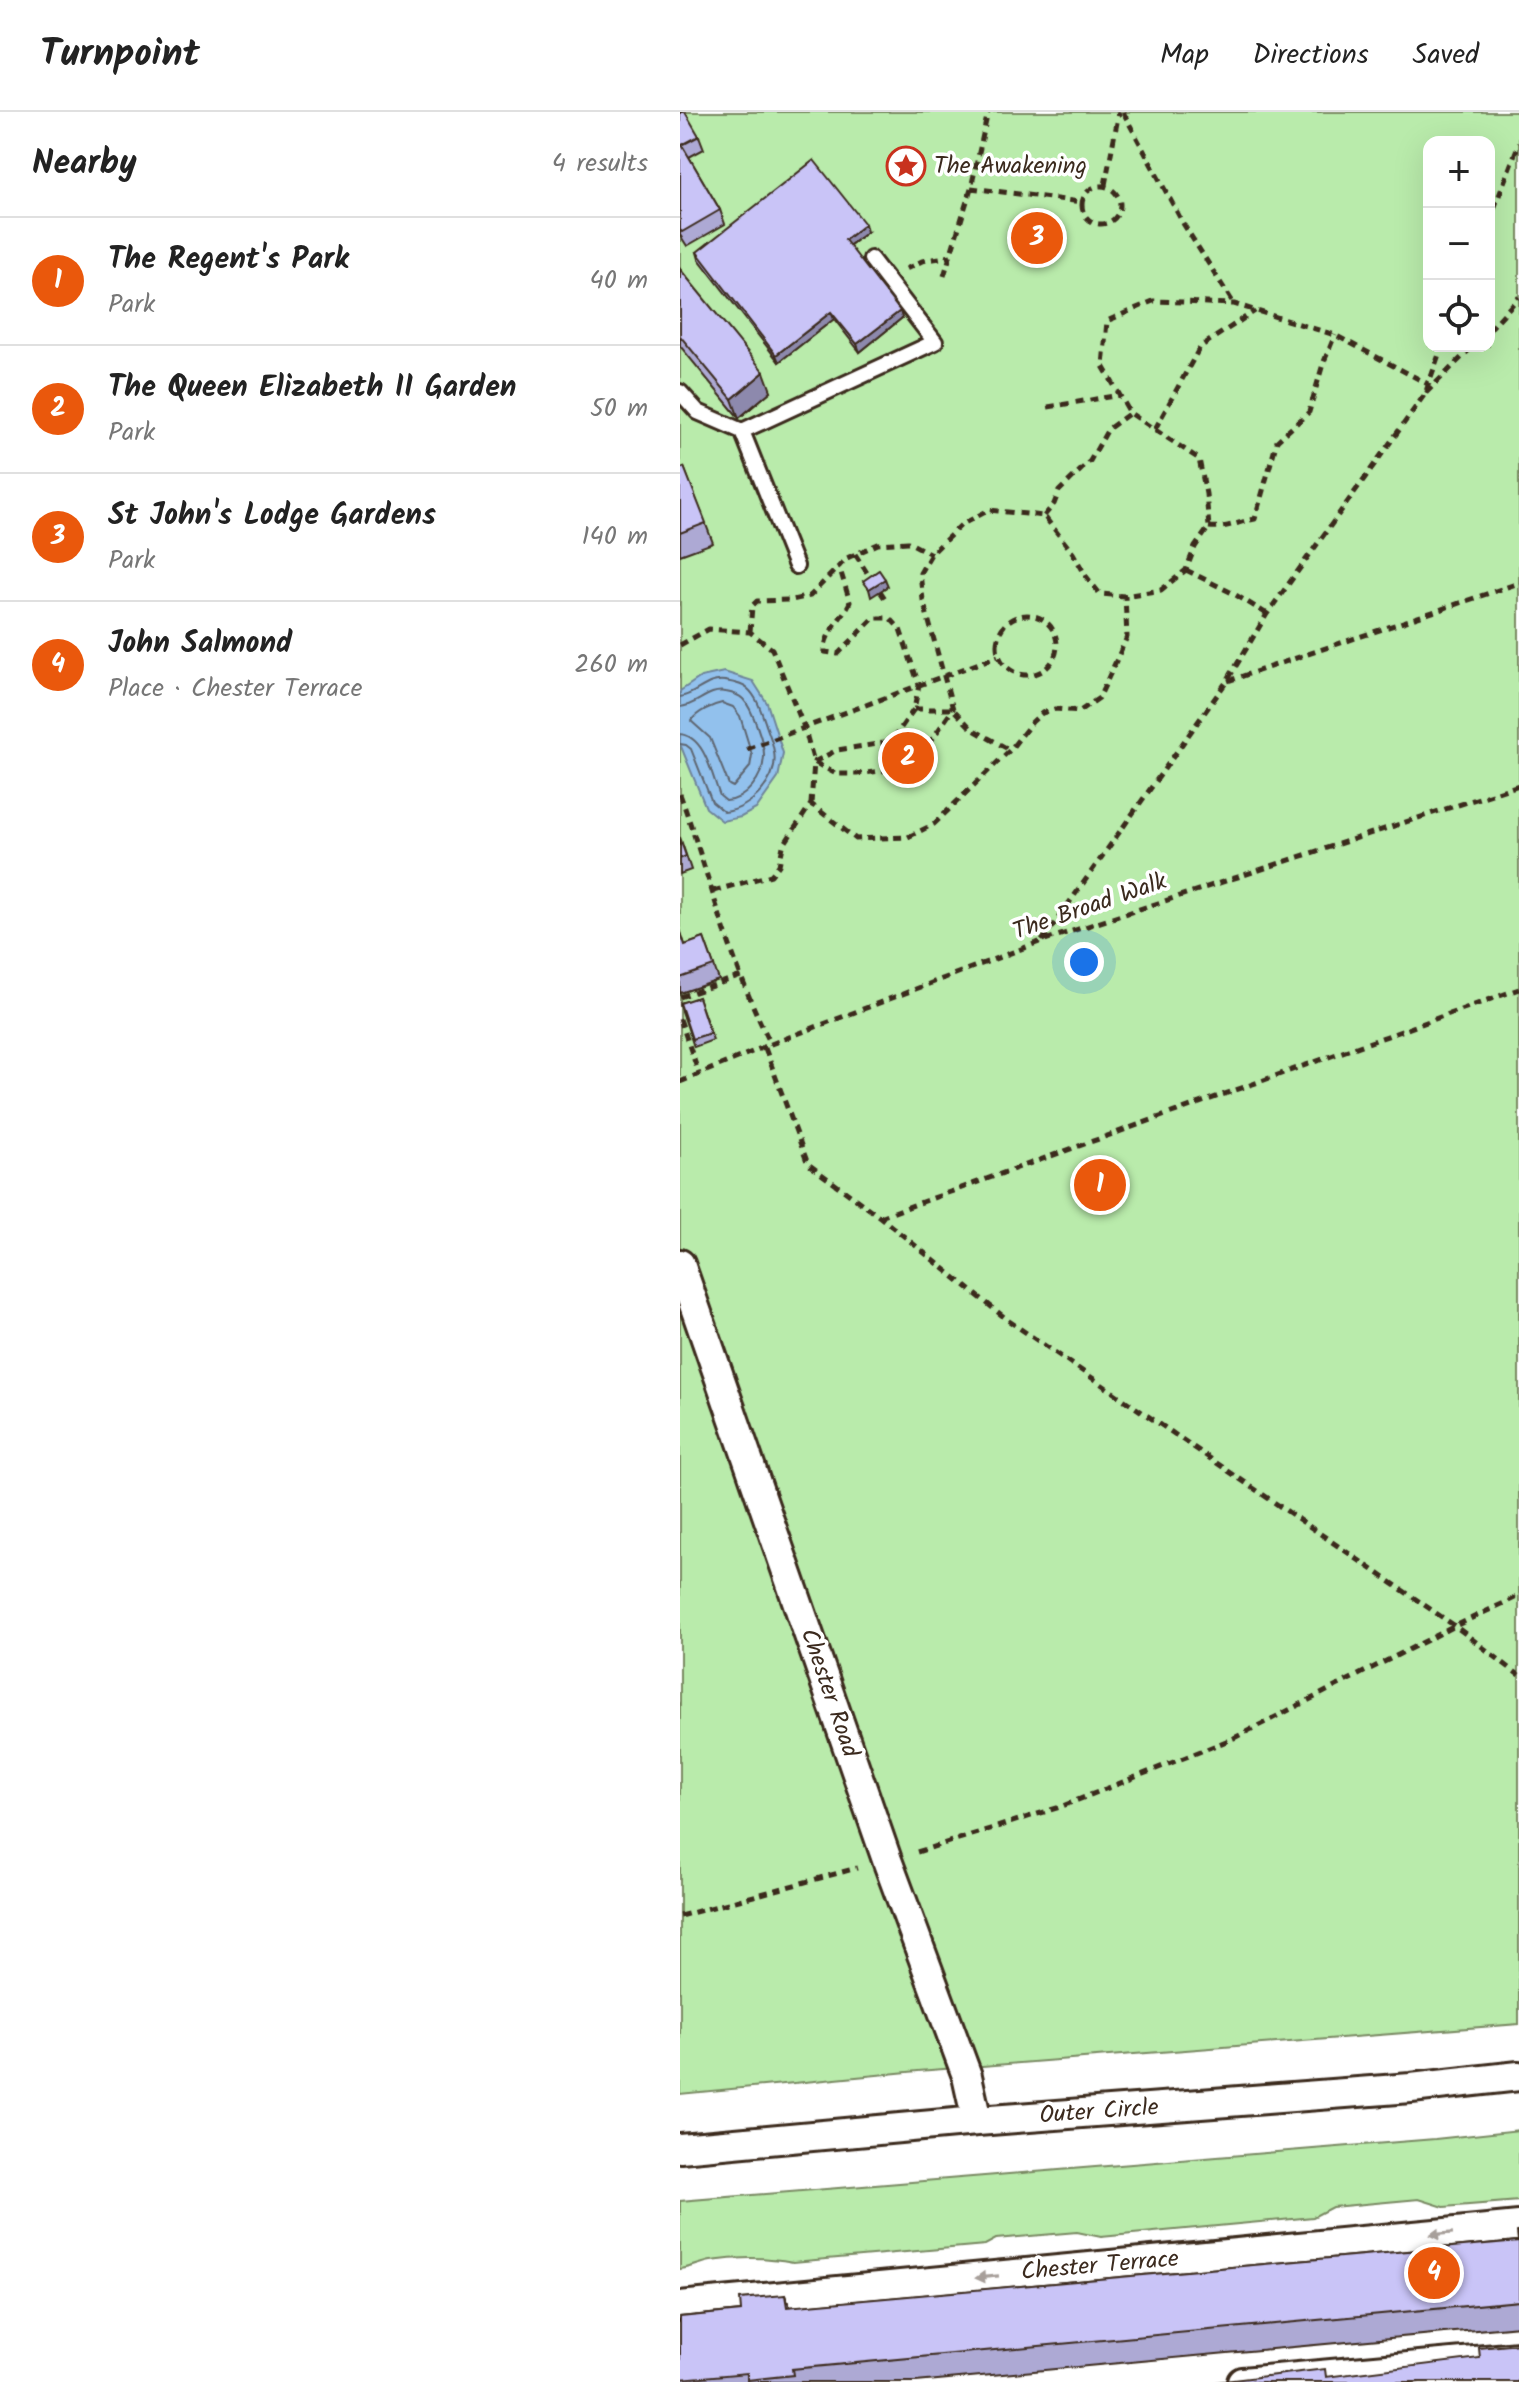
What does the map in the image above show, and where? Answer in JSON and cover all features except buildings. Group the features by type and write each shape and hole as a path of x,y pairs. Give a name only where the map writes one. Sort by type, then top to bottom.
{"street":[{"name":"Chester Road","path":"680,1264 887,1860 967,2076 977,2121"},
{"name":"Outer Circle","path":"680,2148 977,2121 1281,2099 1519,2076"},
{"name":"Chester Terrace","path":"680,2306 1519,2226"},
{"path":"1242,2382 1519,2357"}],"lane":[{"path":"742,431 935,342 871,259"},
{"path":"680,392 698,412 742,431 796,566"}],"path":[{"path":"944,276 971,188 988,112"},
{"path":"1105,185 1121,112"},
{"path":"1121,112 1184,225 1234,304"},
{"path":"1494,208 1519,143"},
{"path":"1105,185 1116,192 1120,201 1119,212 1112,221 1092,223 1084,216 1081,202 1092,186 1105,185"},
{"path":"971,188 1081,202"},
{"path":"886,279 922,261 951,256"},
{"path":"1495,323 1519,297"},
{"path":"1010,750 972,729 953,709 923,600 920,573 931,554 961,525 989,510 1044,516 1100,594 1125,596 1161,590 1186,570 1195,547 1209,527 1199,459 1130,413 1103,366 1107,321 1153,301 1234,304 1335,335 1428,384"},
{"path":"1155,429 1200,347 1255,311"},
{"path":"1209,527 1226,529 1255,519 1277,441 1309,412 1335,335"},
{"path":"1425,394 1440,352"},
{"path":"1042,941 1227,681 1267,614 1425,394 1467,352"},
{"path":"1048,407 1120,395"},
{"path":"1044,516 1054,504 1059,491 1090,461 1108,429 1130,413"},
{"path":"750,632 752,606 757,601 810,596 847,558 878,544 908,542 931,554"},
{"path":"855,554 874,582"},
{"path":"814,762 837,750 891,742 914,709 919,685 900,629 890,618 874,618 838,654 825,652 824,642 850,602 839,566"},
{"path":"1186,570 1267,614"},
{"path":"1227,681 1519,583"},
{"path":"880,591 886,600"},
{"path":"811,804 856,839 908,837 934,824 1010,750 1042,713 1055,709 1080,711 1099,698 1127,637 1125,596"},
{"path":"1016,616 1040,617 1050,625 1056,637 1057,650 1053,662 1035,675 1013,673 998,656 996,644 999,632 1016,616"},
{"path":"680,645 709,629 750,632 772,649 804,727 814,762 811,804 783,846 779,865 771,875 713,891"},
{"path":"747,749 998,656"},
{"path":"914,709 953,709"},
{"path":"814,762 836,774 897,769 924,751 953,709"},
{"name":"The Broad Walk","path":"680,1082 1042,941 1519,785"},
{"path":"680,794 723,929 768,1046 808,1164 880,1217 1009,1321 1455,1626 1519,1675"},
{"path":"680,997 741,976"},
{"path":"880,1217 1519,989"},
{"path":"680,1019 699,1074"},
{"path":"680,1916 922,1851 1060,1807 1234,1738 1519,1596"}],"green space":[{"path":"680,112 1519,112 1519,2024 918,2071 680,2094"},
{"path":"1519,2130 1519,2201 1444,2207 1419,2199 1332,2207 1313,2217 1101,2237 1077,2232 996,2239 985,2245 793,2262 762,2258 731,2259 680,2269 680,2201"}],"water":[{"path":"724,672 753,681 767,703 783,753 778,778 756,809 741,817 722,821 706,808 680,744 680,691 701,677"}],"place":[{"name":"The Awakening","path":"906,166"},
{"name":"St John's Lodge Gardens","path":"1037,238"},
{"name":"The Queen Elizabeth II Garden","path":"908,758"},
{"name":"The Regent's Park","path":"1100,1185"},
{"name":"John Salmond","path":"1434,2273"}]}
